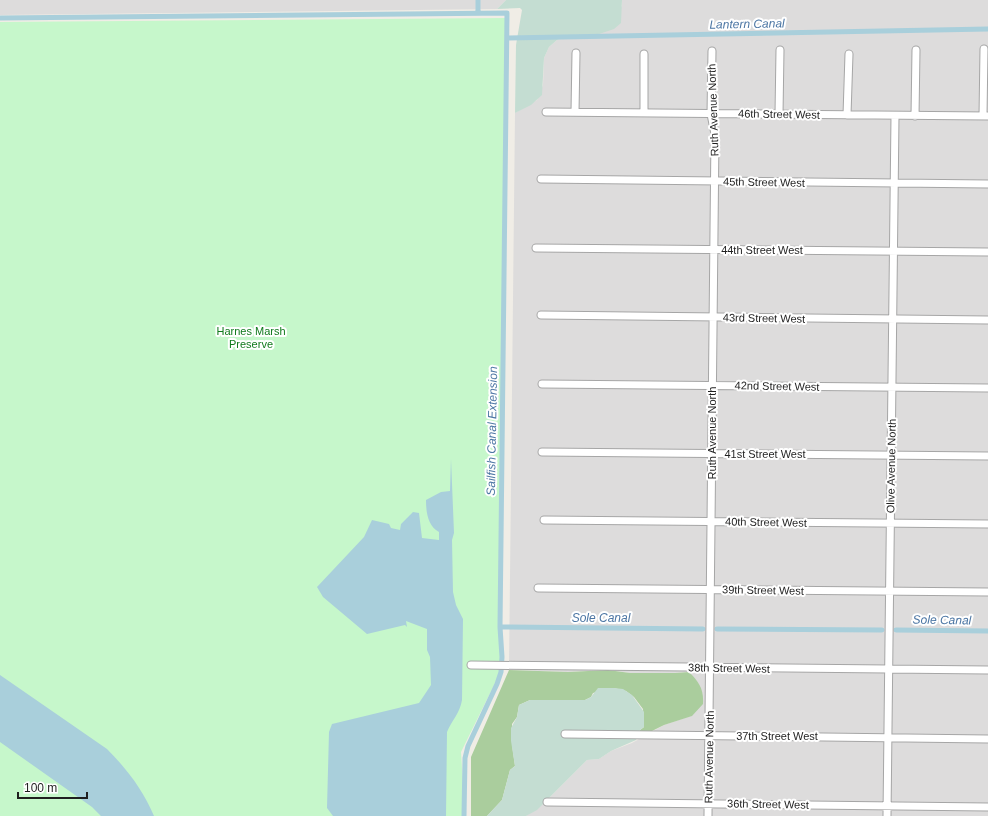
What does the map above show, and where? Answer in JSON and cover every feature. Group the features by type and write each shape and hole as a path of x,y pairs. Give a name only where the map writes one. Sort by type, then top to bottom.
{"street":[{"path":"984,49 985,116"},
{"path":"779,114 780,50"},
{"path":"915,116 916,50"},
{"name":"Ruth Avenue North","path":"708,816 715,134 711,114 712,51"},
{"path":"575,112 576,53"},
{"path":"644,54 644,113"},
{"path":"847,115 849,54"},
{"name":"46th Street West","path":"546,112 985,116"},
{"name":"Olive Avenue North","path":"887,816 895,116"},
{"name":"45th Street West","path":"540,179 988,184"},
{"name":"44th Street West","path":"536,248 988,252"},
{"name":"43rd Street West","path":"541,315 988,320"},
{"name":"42nd Street West","path":"542,384 988,388"},
{"name":"41st Street West","path":"542,452 988,456"},
{"name":"40th Street West","path":"544,520 988,524"},
{"name":"39th Street West","path":"538,588 988,592"},
{"name":"38th Street West","path":"471,665 988,670"},
{"name":"37th Street West","path":"565,734 988,739"},
{"name":"36th Street West","path":"547,802 988,807"}],"shaded area":[{"path":"0,0 506,0 497,9 0,15"},
{"path":"622,0 988,0 988,816 526,816 545,802 587,760 599,759 611,751 632,743 664,725 691,716 689,672 630,673 608,670 568,672 509,670 515,113 537,100 543,85 544,58 549,47 557,40 563,38 596,35 622,6"}],"green space":[{"path":"506,0 622,0 621,23 614,29 596,35 563,38 557,40 549,47 544,58 542,95 531,105 515,113 516,45 522,10 520,8 497,9"},
{"name":"Harnes Marsh Preserve","path":"506,18 500,673 461,752 465,816 0,816 0,22"},
{"path":"509,670 568,672 608,670 630,673 689,672 696,679 702,690 703,704 692,716 664,725 636,739 640,730 644,727 643,709 634,697 626,691 614,688 593,693 591,697 585,700 530,700 519,705 517,717 512,724 512,745 515,766 510,770 502,800 487,816 471,816 471,757"},
{"path":"598,688 623,689 632,695 644,712 644,727 640,730 636,740 611,751 599,759 587,760 537,810 526,816 487,816 502,800 510,770 515,766 511,741 511,728 517,717 519,705 530,700 585,700 591,697"}],"water":[{"path":"451,459 454,533 452,540 453,592 456,605 463,619 462,700 460,709 447,732 446,816 333,816 327,808 329,732 332,724 419,703 431,685 430,657 427,650 427,629 406,621 407,627 405,625 367,634 323,597 317,587 364,537 372,520 389,524 391,528 400,530 401,524 413,512 419,513 422,538 439,540 439,532 432,526 428,519 426,500 441,492 450,491"},
{"path":"0,675 107,749 134,780 145,797 154,816 101,816 92,807 0,742"}],"waterway":[{"path":"478,0 478,13"},
{"name":"Sailfish Canal Extension","path":"0,18 507,13 500,627 502,657 501,672 497,684 468,746 465,758 464,816"},
{"name":"Lantern Canal","path":"507,38 988,29"},
{"name":"Sole Canal","path":"500,627 703,629"},
{"name":"Sole Canal","path":"717,629 882,630"},
{"name":"Sole Canal","path":"896,630 988,631"}]}
